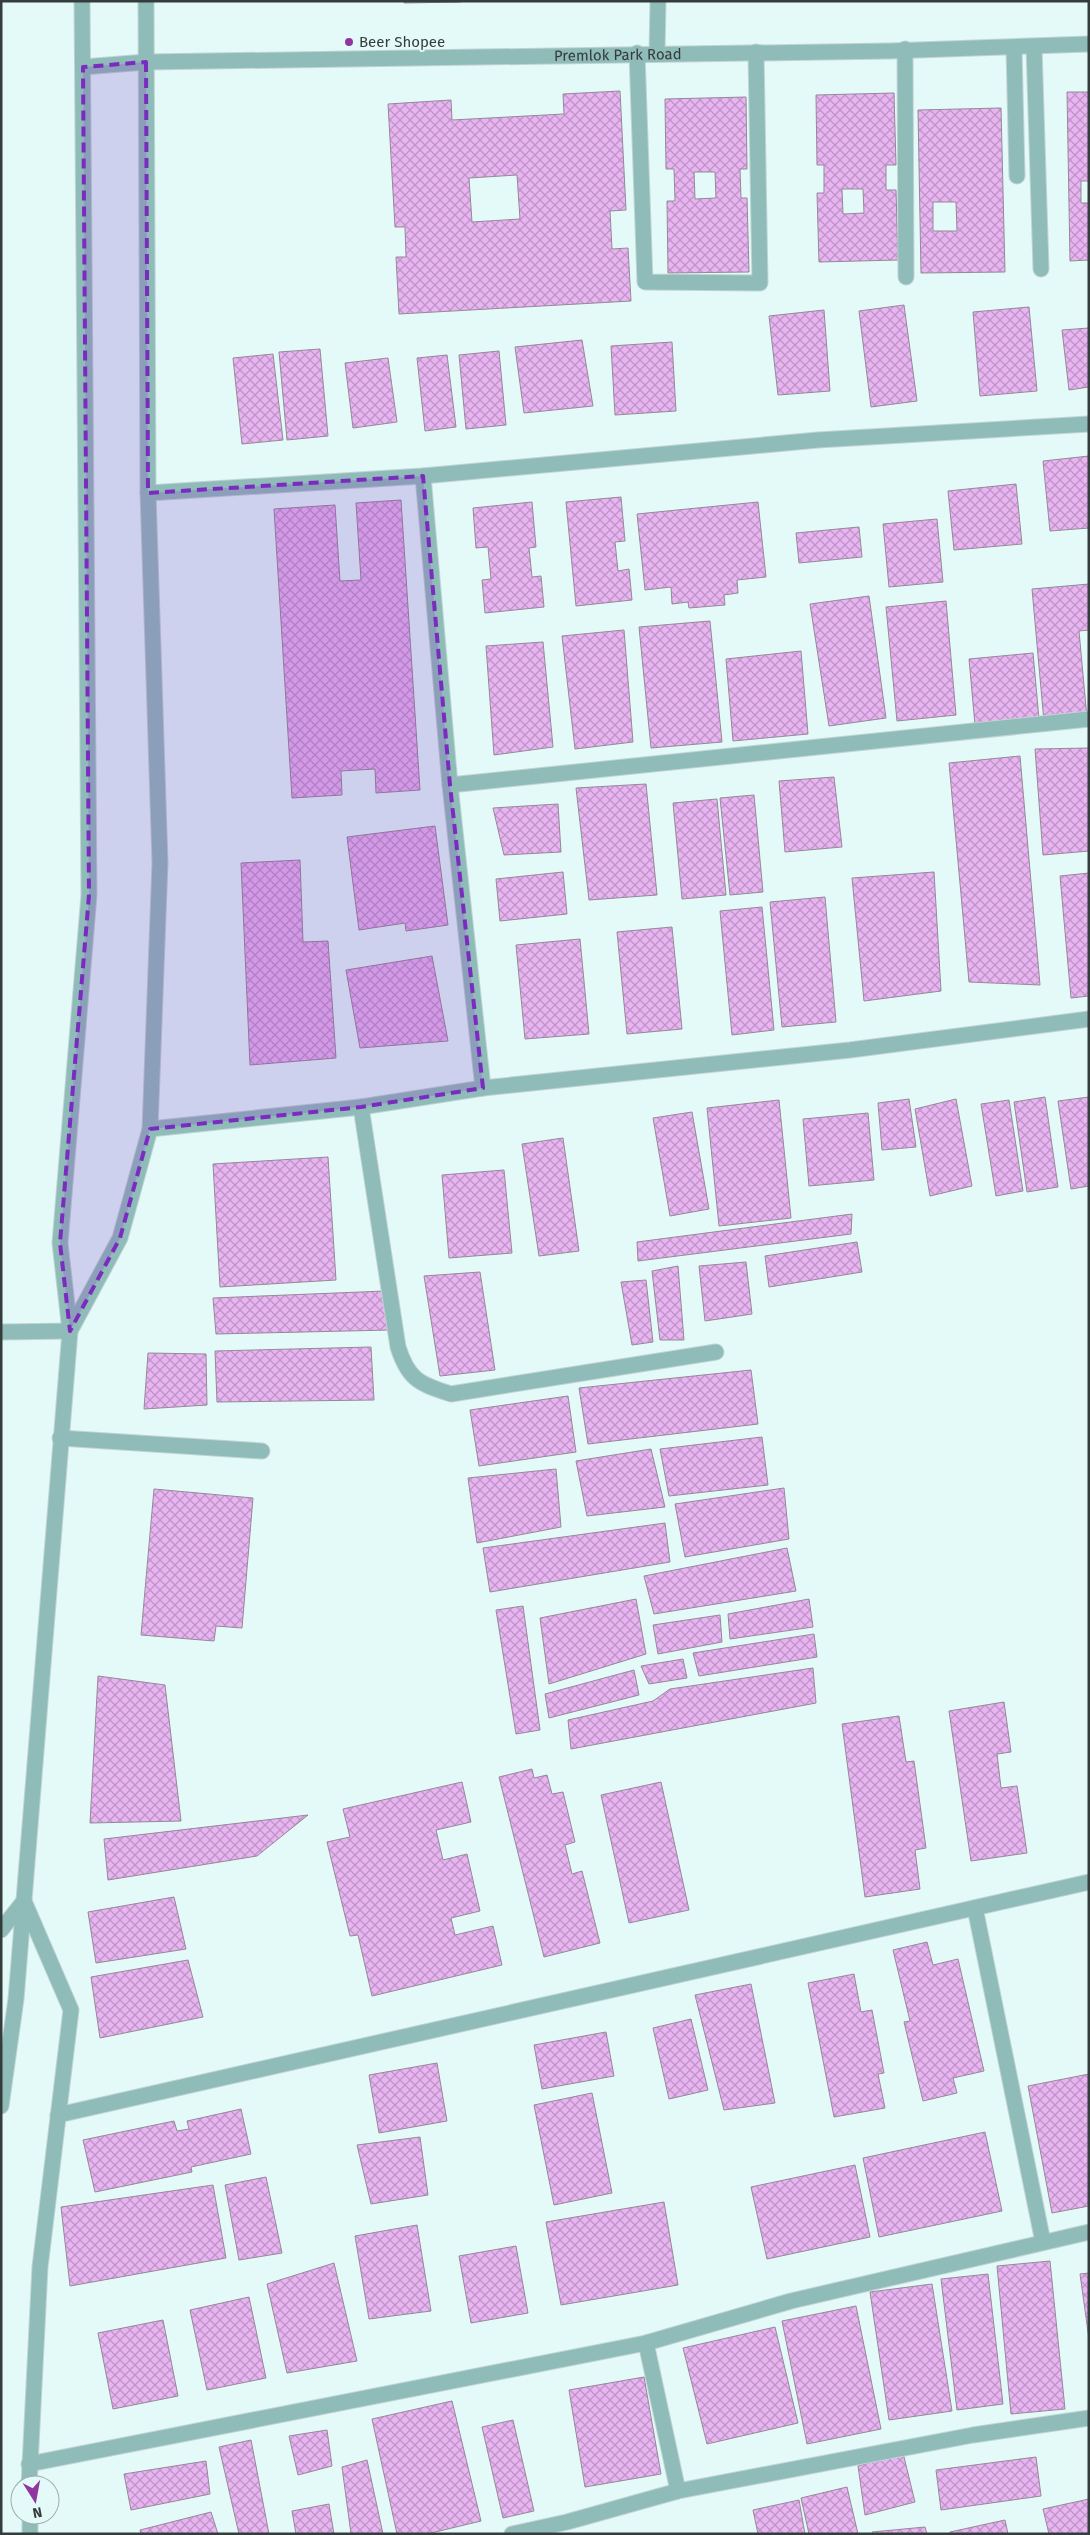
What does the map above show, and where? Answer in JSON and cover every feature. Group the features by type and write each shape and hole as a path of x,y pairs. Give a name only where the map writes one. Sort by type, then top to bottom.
{"street":[{"path":"1,2106 16,1999 70,1331 60,1243 89,895 82,1"},
{"path":"70,1331 120,1238 150,1129 160,862 148,493 146,1"},
{"path":"657,53 658,1"},
{"name":"Premlok Park Road","path":"83,66 146,62 1014,48 1089,44"},
{"path":"1034,47 1041,269"},
{"path":"1014,48 1017,176"},
{"path":"905,50 906,277"},
{"path":"637,53 646,282 760,282 756,52"},
{"path":"148,493 423,476 818,440 1089,424"},
{"path":"423,476 450,785 483,1088"},
{"path":"450,785 1089,719"},
{"path":"150,1129 361,1107 483,1088 850,1050 1089,1019"},
{"path":"361,1107 398,1346 405,1368 425,1386 451,1394 716,1352"},
{"path":"1,1332 70,1331"},
{"path":"60,1438 262,1451"},
{"path":"58,2115 1089,1882"},
{"path":"1,1930 24,1901"},
{"path":"24,1901 71,2010 40,2267 29,2475"},
{"path":"975,1908 1043,2242"},
{"path":"29,2464 646,2343 791,2301 1089,2232"},
{"path":"646,2343 678,2491"},
{"path":"512,2534 569,2528 678,2491 973,2435 1089,2418"}],"highlighted area":[{"path":"146,62 148,493 423,476 450,785 483,1088 361,1107 150,1129 120,1238 70,1331 60,1243 89,895 83,67"}],"building":[{"path":"404,1 461,1 461,2 404,3"},
{"path":"620,91 626,210 610,211 612,249 628,248 631,301 399,314 396,257 406,257 405,227 395,227 388,104 451,100 452,120 564,114 563,94","holes":["517,175 520,219 472,222 469,178"]},
{"path":"1067,92 1089,92 1089,181 1081,181 1081,203 1089,203 1089,260 1070,261"},
{"path":"894,93 896,165 886,165 886,190 896,190 898,260 819,262 817,193 824,193 824,165 817,165 816,95","holes":["842,189 863,189 864,213 843,214"]},
{"path":"746,97 747,169 740,169 741,198 747,198 749,272 668,273 667,201 675,201 674,169 666,169 665,99","holes":["694,172 715,172 716,198 695,199"]},
{"path":"1001,108 1005,272 921,273 918,110","holes":["933,202 956,202 957,231 933,231"]},
{"path":"904,305 917,401 871,407 859,311"},
{"path":"1029,307 1037,391 980,396 973,312"},
{"path":"824,310 830,391 778,395 769,316"},
{"path":"1089,328 1089,387 1069,390 1062,330"},
{"path":"582,340 593,406 524,413 515,347"},
{"path":"672,342 676,411 615,415 611,346"},
{"path":"320,349 328,436 287,440 279,352"},
{"path":"499,351 506,425 466,429 459,355"},
{"path":"273,354 283,440 242,444 233,358"},
{"path":"447,355 456,427 425,431 417,358"},
{"path":"388,358 397,422 353,428 345,363"},
{"path":"1089,456 1089,528 1050,531 1043,461"},
{"path":"1016,484 1022,544 954,550 948,491"},
{"path":"621,497 625,541 615,542 618,571 629,569 632,600 576,606 566,502"},
{"path":"401,500 420,790 376,793 375,769 341,771 342,795 292,798 274,509 335,505 340,581 361,580 356,503"},
{"path":"532,502 536,547 529,548 532,577 541,576 544,607 485,613 482,580 491,579 488,547 476,548 473,508"},
{"path":"758,502 766,577 737,580 738,593 724,595 725,605 689,608 688,602 672,604 671,587 645,590 637,514"},
{"path":"937,519 943,582 889,587 883,524"},
{"path":"859,527 862,557 799,563 796,533"},
{"path":"1089,584 1089,630 1079,631 1087,718 1044,722 1032,589"},
{"path":"869,596 886,718 829,726 810,604"},
{"path":"946,601 956,715 897,721 886,607"},
{"path":"710,621 722,742 651,748 639,627"},
{"path":"624,630 633,742 575,749 562,636"},
{"path":"543,642 553,747 494,755 486,646"},
{"path":"801,651 808,734 733,741 726,659"},
{"path":"1033,653 1039,719 975,725 969,659"},
{"path":"1089,748 1089,851 1043,855 1035,749"},
{"path":"1020,756 1040,985 969,982 949,763"},
{"path":"834,777 842,847 785,852 779,781"},
{"path":"646,784 657,895 589,900 576,788"},
{"path":"754,795 763,892 730,895 720,798"},
{"path":"717,799 726,895 682,899 673,803"},
{"path":"558,804 561,852 504,855 493,808"},
{"path":"435,826 448,925 406,931 405,923 359,930 347,837"},
{"path":"300,860 303,942 328,941 336,1058 250,1065 241,863"},
{"path":"563,872 567,914 500,921 496,879"},
{"path":"934,872 941,991 864,1001 852,878"},
{"path":"1089,873 1089,996 1071,998 1060,876"},
{"path":"825,897 836,1022 782,1027 770,902"},
{"path":"762,907 774,1030 732,1035 720,911"},
{"path":"672,927 682,1029 627,1034 617,932"},
{"path":"580,939 589,1034 525,1039 516,945"},
{"path":"432,956 448,1041 360,1048 346,970"},
{"path":"1045,1097 1058,1187 1027,1192 1014,1102"},
{"path":"1089,1097 1089,1186 1071,1189 1058,1101"},
{"path":"909,1099 916,1147 882,1150 878,1103"},
{"path":"956,1099 972,1186 930,1196 915,1109"},
{"path":"779,1100 791,1218 719,1226 707,1108"},
{"path":"1009,1100 1023,1191 996,1196 981,1104"},
{"path":"692,1112 709,1209 670,1216 653,1118"},
{"path":"868,1113 874,1180 809,1186 803,1119"},
{"path":"563,1138 579,1251 539,1256 522,1144"},
{"path":"328,1157 336,1280 220,1287 213,1164"},
{"path":"504,1170 512,1253 449,1258 442,1175"},
{"path":"852,1214 851,1234 638,1261 637,1242"},
{"path":"857,1242 862,1272 769,1287 765,1256"},
{"path":"746,1262 752,1314 705,1321 699,1266"},
{"path":"678,1266 684,1340 660,1340 652,1271"},
{"path":"480,1272 495,1370 440,1376 424,1276"},
{"path":"646,1280 653,1342 632,1345 621,1282"},
{"path":"385,1291 390,1330 216,1334 213,1298"},
{"path":"371,1347 374,1400 217,1402 215,1351"},
{"path":"148,1353 206,1354 207,1405 144,1409"},
{"path":"751,1370 758,1424 588,1444 579,1388"},
{"path":"568,1396 576,1452 479,1466 470,1410"},
{"path":"762,1437 768,1485 669,1496 660,1449"},
{"path":"651,1449 665,1507 587,1516 576,1461"},
{"path":"556,1469 561,1527 477,1543 468,1478"},
{"path":"784,1488 789,1539 685,1557 675,1504"},
{"path":"154,1489 253,1498 242,1628 216,1626 214,1641 141,1635"},
{"path":"665,1523 670,1562 490,1592 483,1548"},
{"path":"787,1548 796,1591 654,1614 644,1576"},
{"path":"636,1599 646,1654 549,1684 540,1618"},
{"path":"809,1599 813,1627 730,1639 728,1614"},
{"path":"523,1606 540,1730 516,1734 496,1610"},
{"path":"720,1615 722,1642 658,1654 653,1625"},
{"path":"814,1634 817,1657 699,1676 693,1653"},
{"path":"683,1659 687,1678 649,1684 641,1666"},
{"path":"813,1668 816,1703 571,1749 568,1720 653,1701 670,1689"},
{"path":"634,1670 639,1695 549,1718 545,1694"},
{"path":"98,1676 165,1685 181,1821 90,1823"},
{"path":"1004,1702 1011,1752 997,1754 1001,1788 1017,1786 1027,1853 971,1861 949,1711"},
{"path":"899,1716 906,1762 914,1761 926,1848 915,1850 920,1889 865,1897 842,1724"},
{"path":"532,1769 534,1778 547,1775 552,1794 563,1792 575,1842 565,1845 572,1874 582,1871 600,1943 544,1957 499,1777"},
{"path":"462,1782 471,1822 436,1830 443,1860 467,1854 480,1911 451,1918 455,1935 493,1926 502,1965 372,1996 358,1935 350,1936 327,1842 350,1837 343,1809"},
{"path":"661,1782 689,1910 629,1923 601,1795"},
{"path":"308,1815 257,1856 108,1880 104,1839"},
{"path":"174,1897 186,1949 96,1963 88,1912"},
{"path":"927,1942 933,1965 958,1959 984,2071 953,2078 957,2093 923,2101 904,2022 910,2021 893,1950"},
{"path":"188,1960 203,2017 100,2038 91,1977"},
{"path":"854,1974 861,2012 872,2010 884,2073 878,2074 885,2108 834,2117 808,1983"},
{"path":"751,1984 775,2103 724,2110 695,1995"},
{"path":"691,2019 708,2090 669,2099 653,2028"},
{"path":"606,2032 614,2076 542,2089 534,2045"},
{"path":"437,2063 447,2121 379,2133 369,2075"},
{"path":"1089,2074 1089,2206 1052,2213 1028,2086"},
{"path":"592,2093 612,2193 554,2205 534,2105"},
{"path":"241,2109 251,2154 191,2167 192,2172 95,2192 83,2140 174,2121 177,2131 189,2129 187,2121"},
{"path":"985,2132 1002,2211 879,2237 863,2158"},
{"path":"420,2137 428,2195 371,2204 357,2145"},
{"path":"855,2165 870,2237 767,2259 751,2187"},
{"path":"266,2177 282,2253 239,2260 225,2185"},
{"path":"213,2185 226,2258 70,2286 61,2207"},
{"path":"664,2202 678,2285 561,2305 546,2222"},
{"path":"417,2225 431,2311 369,2319 355,2236"},
{"path":"516,2246 528,2313 471,2323 459,2256"},
{"path":"1050,2261 1065,2409 1011,2414 997,2266"},
{"path":"334,2263 357,2361 287,2373 267,2284"},
{"path":"1089,2273 1089,2339 1080,2274"},
{"path":"988,2274 1003,2404 957,2410 941,2279"},
{"path":"932,2284 952,2411 889,2420 870,2292"},
{"path":"249,2297 266,2378 207,2390 190,2310"},
{"path":"856,2306 881,2429 807,2444 782,2321"},
{"path":"163,2320 178,2396 113,2409 98,2333"},
{"path":"775,2327 798,2423 707,2444 683,2348"},
{"path":"644,2377 661,2474 585,2487 569,2390"},
{"path":"452,2401 481,2521 427,2534 397,2534 372,2419"},
{"path":"513,2420 534,2511 503,2518 482,2427"},
{"path":"327,2430 332,2466 298,2475 289,2436"},
{"path":"251,2440 269,2534 239,2534 219,2447"},
{"path":"903,2453 915,2502 865,2515 858,2466"},
{"path":"1036,2457 1041,2496 941,2510 936,2470"},
{"path":"367,2460 383,2534 351,2534 342,2467"},
{"path":"206,2461 210,2494 131,2510 124,2474"},
{"path":"847,2487 858,2534 809,2534 801,2498"},
{"path":"1089,2499 1089,2534 1049,2534 1043,2509"},
{"path":"799,2500 805,2534 758,2534 753,2510"},
{"path":"329,2504 334,2534 296,2534 292,2511"},
{"path":"211,2512 218,2534 141,2534 140,2530"},
{"path":"1005,2520 1008,2534 950,2534 950,2532"},
{"path":"925,2527 927,2534 873,2534 872,2532"}],"place":[{"name":"Beer Shopee","path":"349,42"}]}
